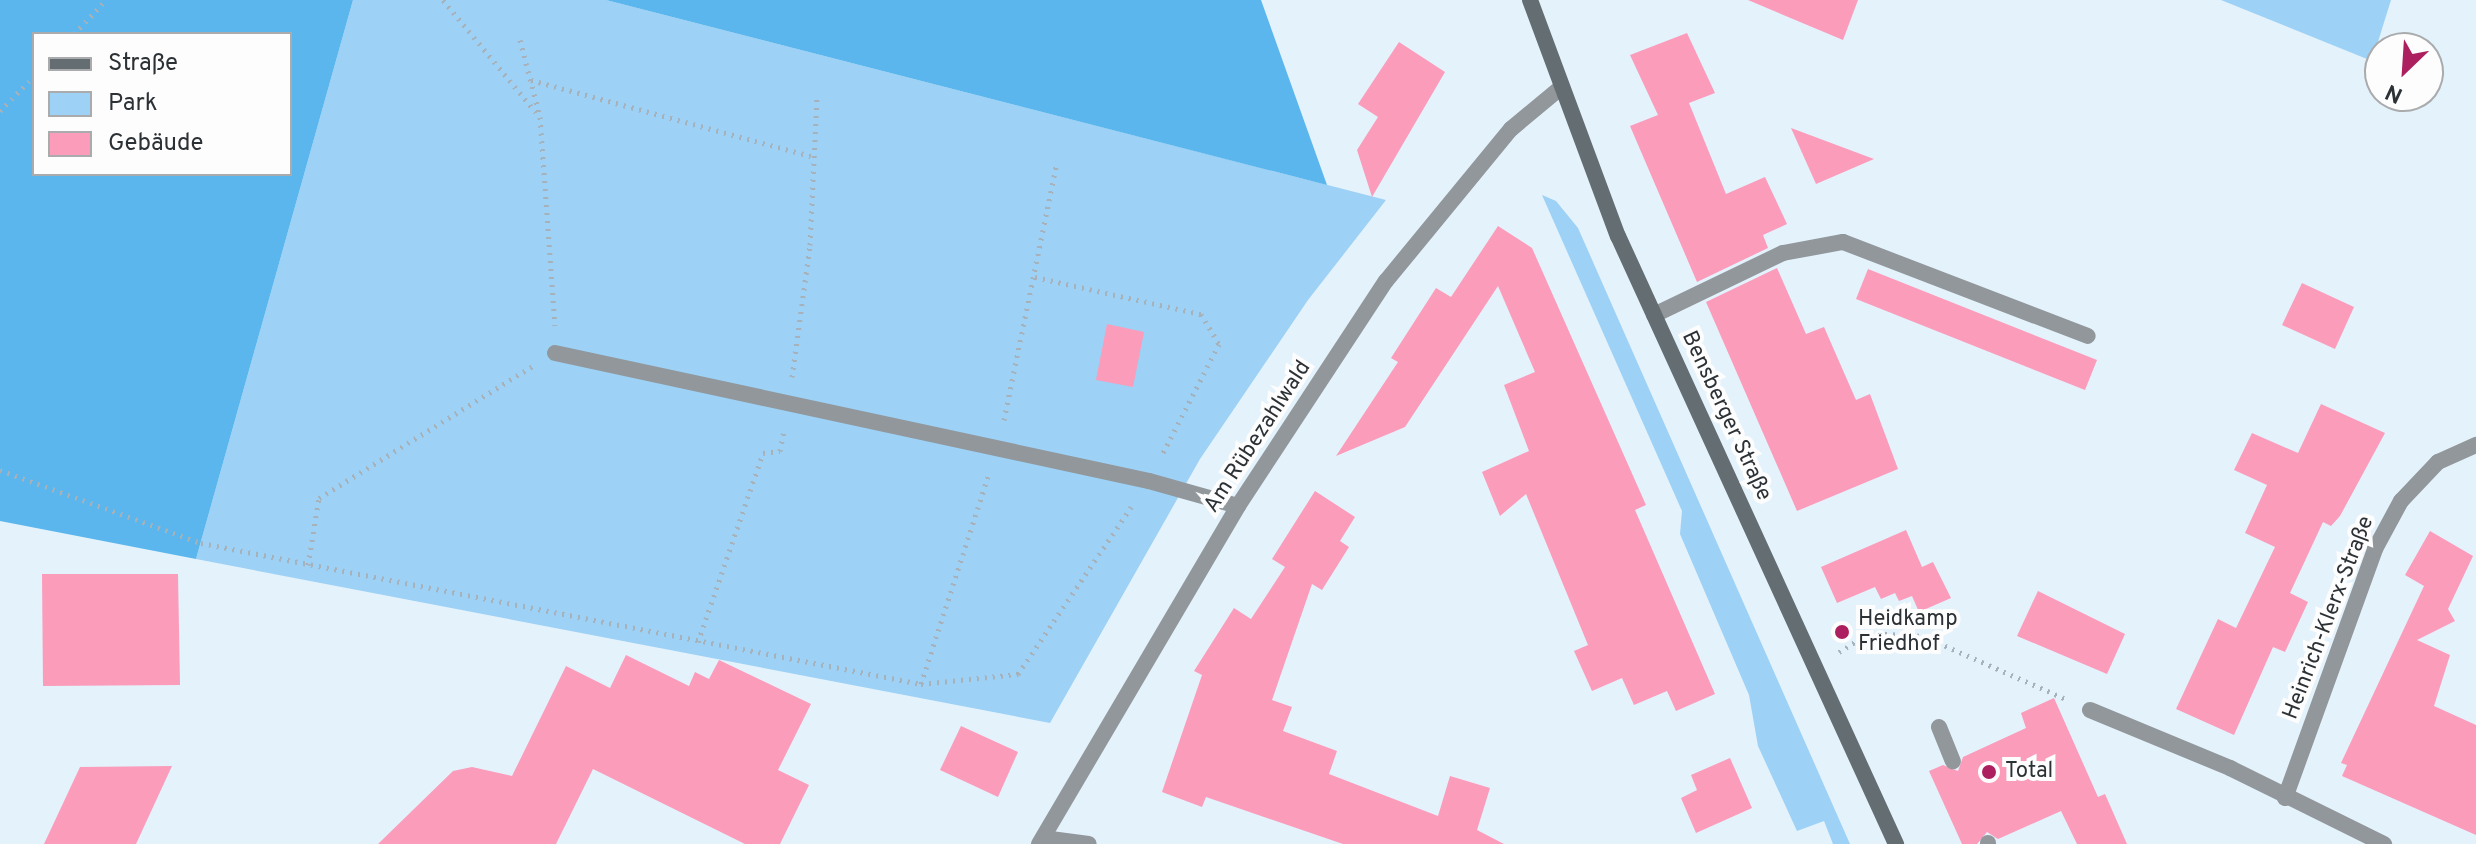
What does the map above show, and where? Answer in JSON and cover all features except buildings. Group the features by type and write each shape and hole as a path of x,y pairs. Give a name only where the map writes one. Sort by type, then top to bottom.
{"main road":[{"name":"Bensberger Straße","path":"1530,0 1559,89 1654,315 1817,663 1896,844"}],"street":[{"name":"Am Rübezahlwald","path":"1041,841 1238,506 1386,281 1511,129 1559,89"},
{"path":"1654,315 1783,253 1843,242 2088,336"},
{"path":"555,353 1149,481 1238,506"},
{"name":"Heinrich-Klerx-Straße","path":"2285,798 2375,549 2394,513 2438,462 2476,445"},
{"path":"2090,710 2230,768 2285,798 2384,844"},
{"path":"1939,727 1953,761"},
{"path":"1041,841 1089,844"}],"path":[{"path":"76,32 106,0"},
{"path":"443,0 540,117"},
{"path":"308,565 319,498 346,475 555,353 555,261 540,117 520,40"},
{"path":"0,111 32,78"},
{"path":"530,79 811,156"},
{"path":"698,642 763,453 780,451 810,245 811,156 817,99"},
{"path":"921,684 981,492 998,448 1057,161"},
{"path":"0,470 201,543 308,565 921,684 1018,674 1149,481 1219,344 1201,314 1035,277"},
{"path":"1817,663 1850,647 1869,633 1923,636 2090,710"}],"green space":[{"path":"353,0 606,0 1386,200 1308,300 1200,459 1050,723 196,559"},
{"path":"2221,0 2391,0 2381,32 2364,32 2364,58"},
{"path":"1542,195 1556,201 1578,228 1850,844 1833,844 1824,821 1797,831 1758,746 1749,695 1680,534 1682,511"}],"shaded area":[{"path":"0,0 353,0 196,559 0,521"},
{"path":"606,0 1261,0 1327,185"}],"place":[{"name":"Heidkamp Friedhof","path":"1842,632"},
{"name":"Total","path":"1989,772"}]}
